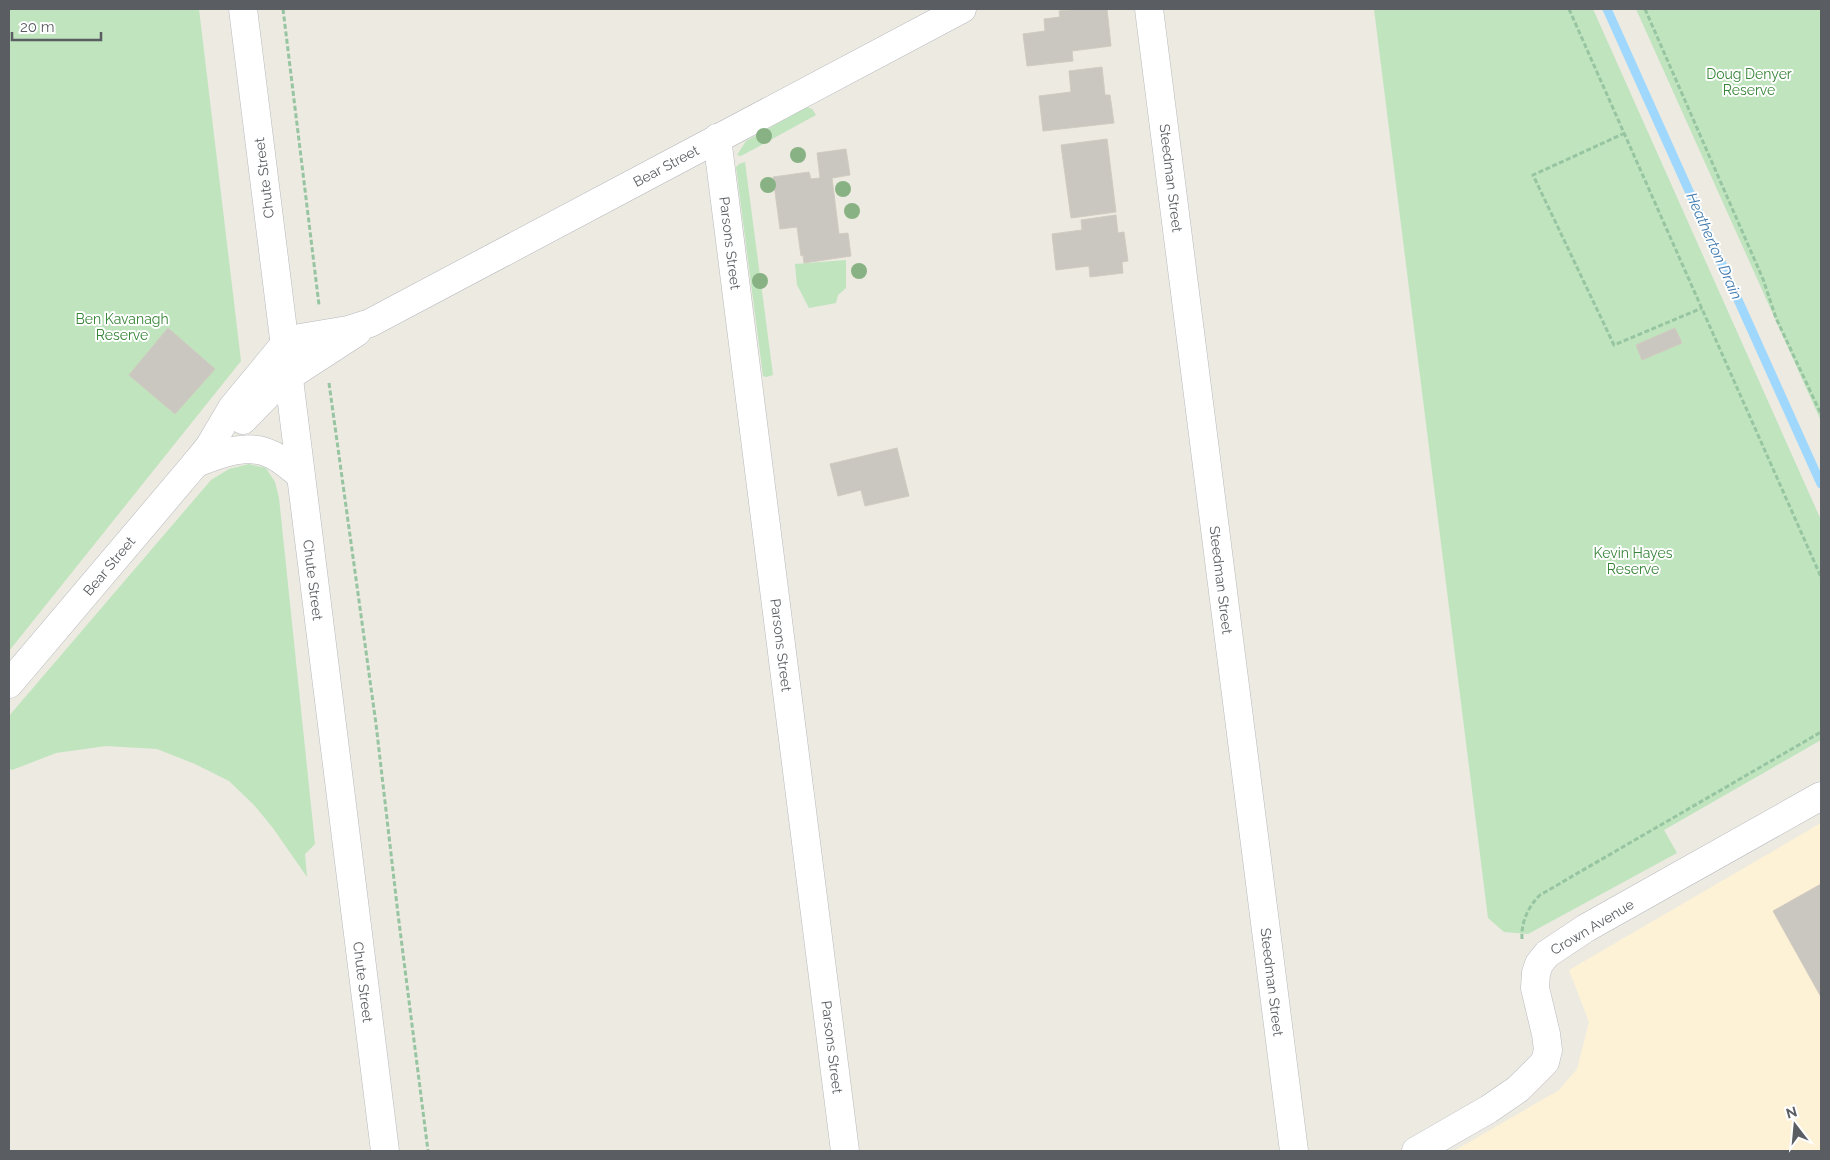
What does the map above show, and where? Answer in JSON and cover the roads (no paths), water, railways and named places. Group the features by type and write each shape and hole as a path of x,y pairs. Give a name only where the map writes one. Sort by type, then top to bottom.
{"street":[{"name":"Chute Street","path":"243,9 385,1151"},
{"name":"Bear Street","path":"203,455 324,344 370,323 962,9"},
{"name":"Steedman Street","path":"1149,9 1294,1151"},
{"name":"Parsons Street","path":"717,138 845,1151"},
{"name":"Bear Street","path":"9,684 203,455 232,408 284,345 300,338 324,344"},
{"path":"203,455 254,449 268,452 300,475"},
{"name":"Crown Avenue","path":"1416,1151 1518,1089 1546,1062 1548,1050 1546,1034 1535,988 1539,964 1547,954 1586,928 1821,796"}],"waterway":[{"name":"Heatherton Drain","path":"1607,9 1821,484"}],"park label":[{"name":"Doug Denyer Reserve","path":"1749,82"},
{"name":"Ben Kavanagh Reserve","path":"122,328"},
{"name":"Kevin Hayes Reserve","path":"1633,562"}]}
